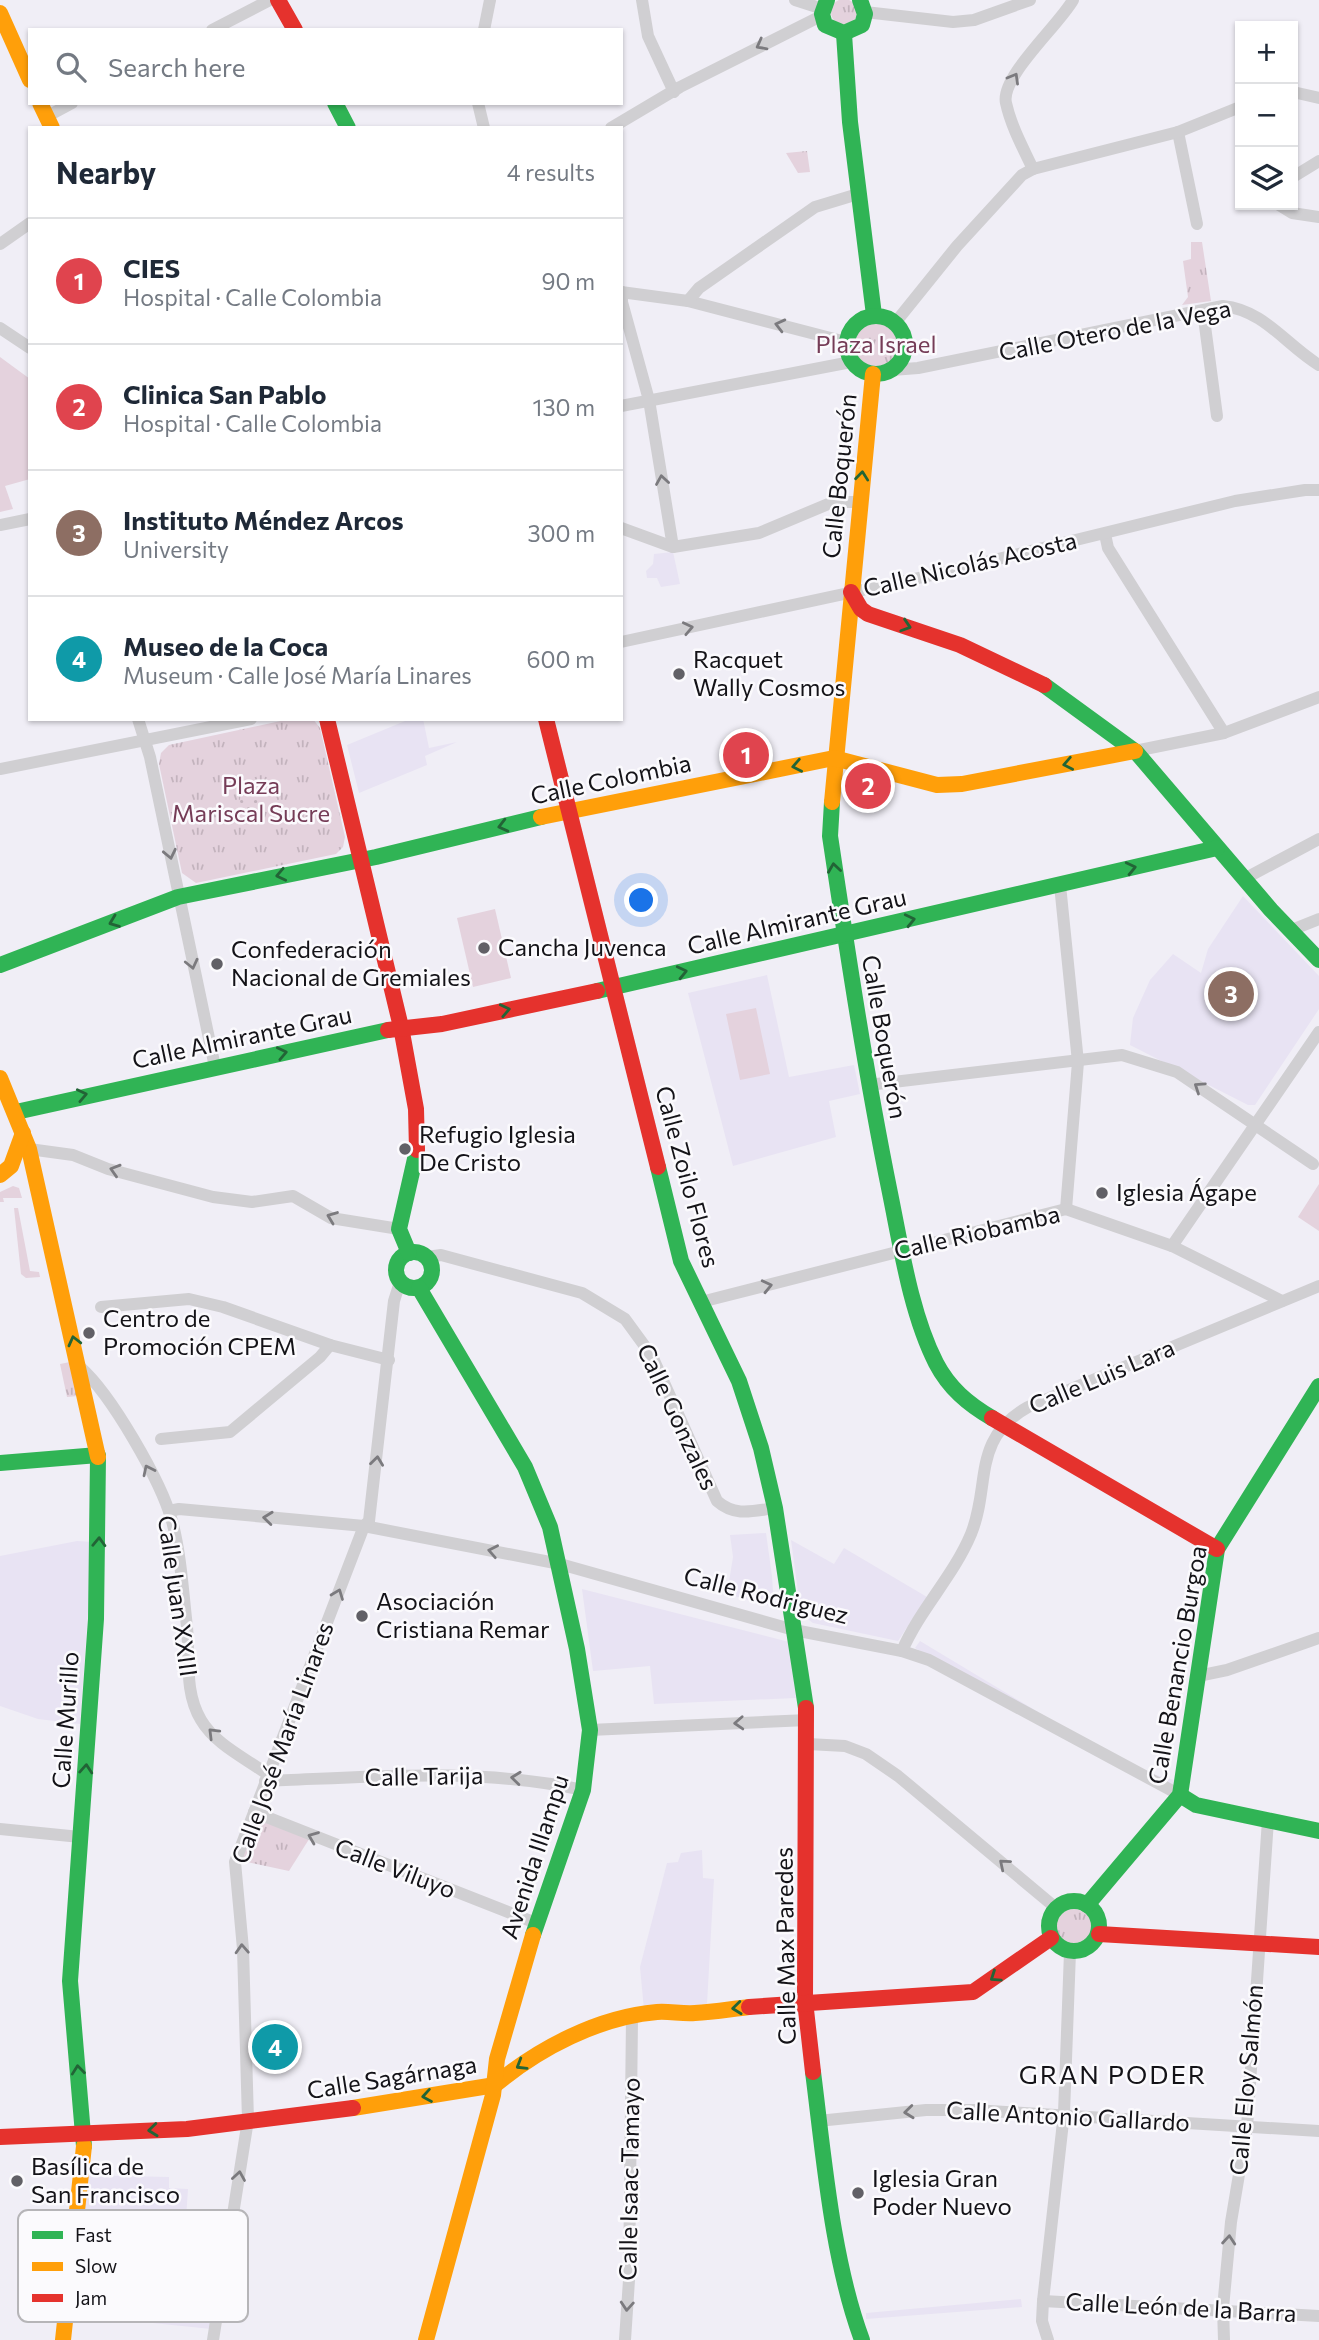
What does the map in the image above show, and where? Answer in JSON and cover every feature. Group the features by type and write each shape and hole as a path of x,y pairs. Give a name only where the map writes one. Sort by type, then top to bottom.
{"main road":[{"path":"278,0 294,28"},
{"path":"824,8 829,28 844,34 859,28 862,6"},
{"path":"0,13 28,76"},
{"path":"844,34 858,194 874,315"},
{"path":"336,105 342,126"},
{"path":"874,315 895,323 905,338 905,347 903,356 892,370 873,374 857,368 851,362 846,342 855,323 874,315"},
{"name":"Calle Boquerón","path":"873,374 834,758 830,836 868,1085 901,1249 926,1339 949,1384 969,1404 1217,1549"},
{"path":"850,592 861,609 868,614 980,651 1030,675 1061,694 1135,751 1289,932 1319,960"},
{"path":"327,721 401,1027 416,1109 417,1158 399,1229 409,1252"},
{"name":"Calle Zoilo Flores","path":"547,721 681,1261 739,1381 761,1448 775,1508 794,1630"},
{"name":"Calle Colombia","path":"0,965 178,897 360,859 569,810 834,758 937,785 962,784 1135,751"},
{"name":"Calle Almirante Grau","path":"16,1112 401,1027 442,1024 615,987 1217,848"},
{"name":"Calle Murillo","path":"0,1078 26,1141 80,1367 98,1455 96,1619 70,1981 85,2138 77,2210"},
{"path":"0,1175 11,1166 26,1141"},
{"path":"409,1252 419,1252 427,1257 432,1275 419,1288 408,1288 400,1282 396,1268 402,1256 409,1252"},
{"name":"Avenida Illampu","path":"419,1288 525,1467 550,1527 560,1564 590,1730 583,1790 536,1923 497,2059 495,2084 426,2340"},
{"name":"Calle Benancio Burgoa","path":"1087,1905 1180,1795 1217,1549 1319,1386"},
{"path":"0,1464 98,1455"},
{"name":"Calle Max Paredes","path":"794,1630 808,1744 805,2001 818,2121 841,2258 862,2340"},
{"name":"Calle Rodriguez","path":"1180,1795 1196,1805 1319,1831"},
{"path":"1071,1901 1087,1905 1098,1917 1099,1934 1091,1946 1070,1952 1056,1945 1051,1938 1049,1923 1056,1908 1071,1901"},
{"path":"1099,1934 1319,1947"},
{"name":"Calle Sagárnaga","path":"0,2137 85,2138 319,2114 495,2084 513,2070 568,2038 657,2012 695,2013 805,2001 972,1992 1051,1938"},
{"name":"Calle Murillo","path":"63,2340 65,2322"}],"street":[{"path":"216,28 270,0"},
{"path":"484,28 489,0"},
{"path":"642,0 648,36 674,92"},
{"path":"795,0 824,8"},
{"path":"862,6 953,22 974,20 1030,0"},
{"path":"1033,169 1013,125 1006,97 1017,70 1064,16 1073,0"},
{"path":"614,126 824,8"},
{"path":"1298,93 1319,98"},
{"path":"46,116 68,105"},
{"path":"478,105 484,126"},
{"path":"895,323 1009,187 1033,169 1178,132 1235,109"},
{"path":"1178,132 1197,224"},
{"path":"1298,174 1319,161"},
{"path":"688,301 699,288 815,208 858,194"},
{"path":"1287,210 1319,217"},
{"path":"0,244 28,224"},
{"path":"623,292 688,301 846,342"},
{"path":"623,306 649,400 673,547"},
{"name":"Calle Otero de la Vega","path":"892,370 931,366 1223,306 1243,308 1319,365"},
{"path":"1203,311 1217,416"},
{"path":"0,328 28,347"},
{"path":"623,406 851,362"},
{"name":"Calle Nicolás Acosta","path":"623,642 1105,534 1235,501 1319,490"},
{"path":"623,529 673,547 759,533 834,502 859,502"},
{"path":"0,524 28,519"},
{"path":"1105,534 1108,548 1224,733"},
{"name":"Calle Colombia","path":"1135,751 1224,733 1319,696"},
{"path":"138,721 142,741 150,757 215,1067"},
{"path":"0,769 241,721"},
{"path":"1244,879 1319,839"},
{"path":"1060,885 1079,1062 1066,1209"},
{"path":"1289,932 1319,919"},
{"path":"1172,1246 1319,1032"},
{"path":"868,1085 1122,1055 1177,1072 1313,1164"},
{"path":"26,1141 108,1169 213,1197 252,1202 293,1196 331,1218 399,1229"},
{"name":"Calle Riobamba","path":"701,1302 1066,1209 1172,1246 1282,1301"},
{"name":"Calle Gonzales","path":"427,1257 441,1255 582,1293 612,1309 636,1332 652,1356 717,1501 732,1511 744,1513 775,1508"},
{"name":"Calle José María Linares","path":"234,2210 248,2120 243,1949 235,1862 364,1527 369,1521 394,1301 400,1282"},
{"name":"Calle Luis Lara","path":"902,1651 911,1632 951,1573 972,1532 984,1462 1003,1424 1028,1407 1319,1286"},
{"path":"101,1307 189,1298 223,1307 330,1345 388,1360"},
{"path":"161,1438 230,1432 320,1357 330,1345"},
{"name":"Calle Juan XXIII","path":"80,1367 95,1380 169,1511 187,1628 190,1690 201,1721 215,1737 266,1777"},
{"name":"Calle Rodriguez","path":"169,1511 179,1509 364,1527 560,1564 794,1630 902,1651 929,1660 1180,1795"},
{"path":"1198,1676 1227,1670 1319,1638"},
{"path":"590,1730 807,1720"},
{"path":"808,1744 845,1745 866,1754 898,1776 1056,1908"},
{"name":"Calle Tarija","path":"266,1777 474,1774 551,1783 583,1790"},
{"name":"Calle Viluyo","path":"254,1812 536,1923"},
{"name":"Calle Eloy Salmón","path":"1224,2340 1223,2308 1231,2222 1247,2127 1268,1820"},
{"path":"0,1829 80,1838"},
{"path":"1048,2340 1042,2321 1043,2301 1064,2113 1070,1952"},
{"name":"Calle Isaac Tamayo","path":"625,2340 629,2280 632,2018"},
{"name":"Calle Antonio Gallardo","path":"818,2121 926,2110 1064,2113 1319,2132"},
{"name":"Calle León de la Barra","path":"1043,2301 1223,2308 1319,2316"},
{"name":"Calle José María Linares","path":"213,2340 216,2322"}],"shaded area":[{"path":"673,552 680,584 661,587 657,578 647,578 646,571 653,564 654,554"},
{"path":"405,721 423,721 429,748 457,742 425,756 427,765 359,793 347,745"},
{"path":"1243,896 1319,976 1319,1009 1255,1105 1248,1105 1130,1045 1133,1018 1150,980 1173,954 1201,973 1208,949"},
{"path":"767,975 789,1077 854,1065 860,1094 829,1101 836,1137 733,1166 688,993"},
{"path":"766,1533 774,1607 727,1594 733,1557 730,1535"},
{"path":"791,1540 834,1564 844,1548 927,1597 898,1641 813,1623 801,1614"},
{"path":"77,1541 93,1542 80,1724 38,1719 0,1706 0,1556"},
{"path":"582,1589 789,1642 796,1698 654,1704 650,1666 593,1671"},
{"path":"920,1641 1073,1733 1149,1773 1174,1780 1172,1791 1068,1741 915,1648"},
{"path":"702,1850 703,1878 714,1879 707,2004 644,2010 640,1967 667,1863 678,1862 681,1853"},
{"path":"84,2175 169,2177 169,2188 188,2189 187,2210 82,2210"},
{"path":"1021,2299 1022,2307 866,2319 866,2313"},
{"path":"143,2322 212,2322 211,2329"}],"green space":[{"path":"844,-1 853,3 857,12 853,21 844,25 835,21 831,12 835,3"},
{"path":"807,151 810,172 798,173 786,153"},
{"path":"1191,242 1202,242 1211,301 1182,305 1188,297 1183,261 1191,259"},
{"name":"Plaza Israel","path":"876,320 894,327 901,345 894,363 876,370 858,363 851,345 858,327"},
{"path":"0,357 28,378 28,480 5,486 13,509 0,512"},
{"name":"Plaza Mariscal Sucre","path":"281,721 315,721 320,728 345,837 343,847 336,854 196,883 182,873 159,764 161,753 169,745"},
{"path":"247,789 255,789 262,796 262,804 255,811 247,811 240,804 240,796"},
{"name":"Cancha Juvenca","path":"495,909 511,978 473,987 457,918"},
{"path":"756,1008 770,1074 740,1080 726,1014"},
{"path":"1319,1184 1319,1231 1298,1217"},
{"path":"13,1186 19,1188 22,1198 3,1198 4,1202 0,1202 0,1192"},
{"path":"14,1208 18,1208 30,1271 39,1272 40,1277 26,1278 21,1274"},
{"path":"70,1362 78,1396 67,1397 60,1364"},
{"path":"262,1816 311,1836 289,1871 238,1860 248,1829"},
{"path":"1074,1909 1087,1914 1092,1927 1087,1940 1074,1945 1061,1940 1056,1927 1061,1914"}],"traffic: fast":[{"path":"827,0 822,14 825,25 844,33 862,25 865,14 860,0"},
{"path":"844,34 850,122 874,315"},
{"path":"336,105 347,126"},
{"path":"870,316 882,316 897,324 905,339 905,345 905,351 897,366 882,374 870,374 855,366 847,351 847,339 855,324 870,316"},
{"path":"1044,685 1136,752 1271,910 1319,960"},
{"path":"832,802 830,836 858,1015 881,1149 913,1302 927,1344 941,1372 960,1395 992,1418"},
{"path":"0,965 178,897 376,857 541,817"},
{"path":"597,991 1217,848"},
{"path":"16,1112 388,1030"},
{"path":"409,1253 399,1229 417,1150"},
{"path":"658,1167 681,1261 739,1381 761,1448 775,1508 806,1708"},
{"path":"414,1252 427,1257 432,1270 427,1283 414,1288 401,1283 396,1270 401,1257 414,1252"},
{"path":"419,1288 525,1467 550,1527 577,1649 590,1730 583,1790 533,1935"},
{"path":"1087,1905 1180,1795 1217,1549 1319,1386"},
{"path":"0,1463 98,1455"},
{"path":"84,2146 70,1981 96,1619 98,1457"},
{"path":"1180,1795 1196,1805 1319,1831"},
{"path":"1074,1901 1092,1908 1099,1926 1092,1944 1074,1951 1056,1944 1049,1926 1056,1908 1074,1901"},
{"path":"813,2072 836,2242 862,2340"}],"traffic: slow":[{"path":"0,13 28,76"},
{"path":"41,105 51,126"},
{"path":"832,802 873,374"},
{"path":"541,817 834,758 937,785 962,784 1135,751"},
{"path":"0,1078 29,1149 98,1457"},
{"path":"0,1175 11,1166 23,1133"},
{"path":"426,2340 493,2095 497,2059 533,1935"},
{"path":"353,2108 495,2085 550,2047 613,2020 657,2012 695,2013 749,2007"},
{"path":"77,2210 84,2146"},
{"path":"63,2340 65,2322"}],"traffic: jam":[{"path":"278,0 294,28"},
{"path":"851,592 861,609 868,614 960,645 1044,685"},
{"path":"327,721 401,1027 416,1109 417,1150"},
{"path":"546,721 658,1167"},
{"path":"388,1030 442,1024 597,991"},
{"path":"992,1418 1217,1549"},
{"path":"806,1708 805,2001 813,2072"},
{"path":"1099,1934 1319,1947"},
{"path":"749,2007 973,1992 1051,1938"},
{"path":"0,2137 187,2129 353,2108"}],"place":[{"name":"Racquet Wally Cosmos","path":"679,674"},
{"name":"CIES","path":"746,755"},
{"name":"Clinica San Pablo","path":"868,786"},
{"name":"Cancha Juvenca","path":"484,948"},
{"name":"Confederación Nacional de Gremiales","path":"217,964"},
{"name":"Instituto Méndez Arcos","path":"1231,994"},
{"name":"Refugio Iglesia De Cristo","path":"405,1149"},
{"name":"Iglesia Ágape","path":"1102,1193"},
{"name":"Centro de Promoción CPEM","path":"89,1333"},
{"name":"Asociación Cristiana Remar","path":"362,1616"},
{"name":"Museo de la Coca","path":"275,2047"},
{"name":"Basílica de San Francisco","path":"17,2181"},
{"name":"Iglesia Gran Poder Nuevo","path":"858,2193"}],"district":[{"name":"GRAN PODER","path":"1113,2075"}]}
